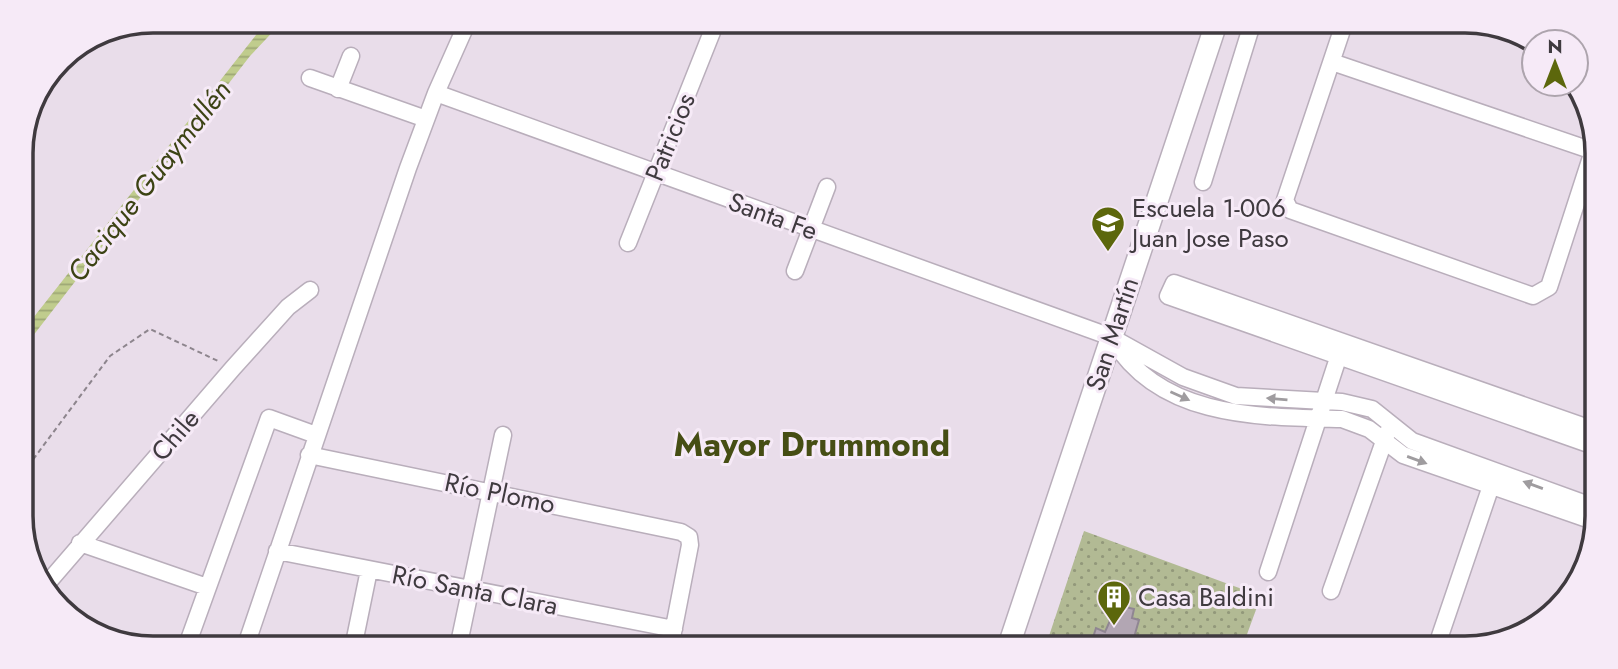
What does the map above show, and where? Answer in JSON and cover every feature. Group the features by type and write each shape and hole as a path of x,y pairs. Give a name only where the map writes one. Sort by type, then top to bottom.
{"main road":[{"name":"San Martín","path":"1012,635 1213,33"}],"street":[{"path":"249,636 426,119 463,33"},
{"name":"Patricios","path":"628,243 712,33"},
{"path":"1203,182 1249,33"},
{"path":"1341,33 1285,200 1286,206 1533,296 1549,287 1585,188"},
{"path":"338,89 351,56"},
{"path":"1332,62 1584,143"},
{"path":"310,78 426,119"},
{"name":"Santa Fe","path":"436,93 1111,337 1183,377 1236,396 1355,404 1372,409 1412,441 1493,479"},
{"path":"795,271 827,187"},
{"path":"1585,427 1174,283 1168,296 1585,443"},
{"name":"Chile","path":"52,579 233,368 288,307 310,290"},
{"path":"1111,337 1126,361 1148,380 1201,404 1234,414 1356,423 1403,455 1585,505"},
{"path":"1268,572 1339,355"},
{"path":"1148,380 1156,362"},
{"path":"1234,414 1236,396"},
{"path":"190,636 268,418 316,435"},
{"path":"1331,591 1391,425"},
{"path":"460,636 489,490 503,435"},
{"name":"Río Plomo","path":"309,455 489,490 681,532 688,537 674,629"},
{"path":"1493,479 1585,517"},
{"path":"1440,635 1493,479"},
{"path":"80,543 207,587"},
{"name":"Río Santa Clara","path":"277,551 674,629"},
{"path":"355,636 369,570"},
{"path":"673,636 674,629"}],"path":[{"path":"33,459 110,356 150,330 233,368"}],"shaded area":[{"path":"1084,531 1261,596 1247,635 1049,635"}],"water":[{"name":"Cacique Guaymallén","path":"258,33 272,33 250,56 33,335 34,317"}],"building":[{"path":"1117,605 1134,609 1132,618 1139,620 1135,635 1094,635 1096,628 1105,632"}],"place":[{"name":"Escuela 1-006 Juan Jose Paso","path":"1108,253"},
{"name":"Casa Baldini","path":"1114,627"}],"district":[{"name":"Mayor Drummond","path":"812,444"}]}
